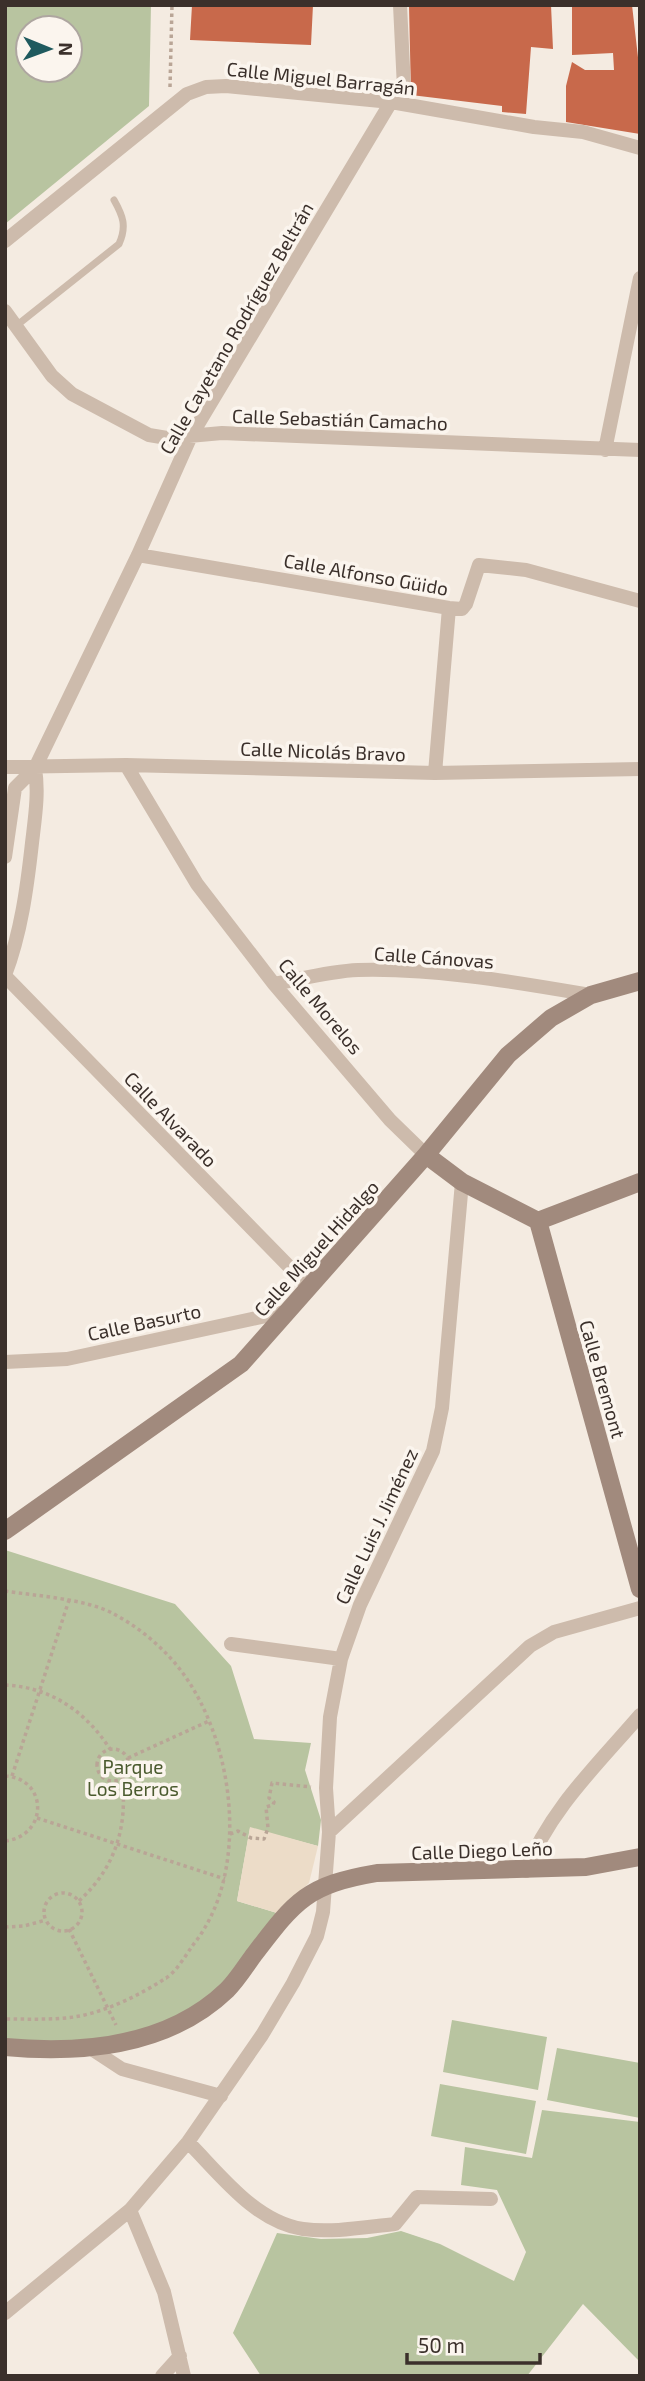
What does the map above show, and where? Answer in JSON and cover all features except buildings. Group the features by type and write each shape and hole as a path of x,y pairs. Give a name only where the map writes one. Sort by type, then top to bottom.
{"main road":[{"name":"Calle Miguel Hidalgo","path":"5,1531 241,1364 426,1155 508,1055 551,1018 591,995 640,981"},
{"name":"Calle Morelos","path":"426,1155 462,1182 538,1221"},
{"path":"538,1221 640,1182"},
{"name":"Calle Bremont","path":"538,1221 640,1589"},
{"name":"Calle Diego Leño","path":"5,2047 43,2050 90,2048 124,2042 172,2027 201,2010 227,1989 300,1900 325,1885 346,1878 377,1874 586,1867 640,1857"}],"street":[{"name":"Calle Cayetano Rodríguez Beltrán","path":"5,857 15,788 35,768 138,555 191,436 391,102 404,88 400,5"},
{"name":"Calle Miguel Barragán","path":"5,241 187,94 206,87 226,86 391,102 534,127 583,132 640,148"},
{"path":"605,450 640,278"},
{"name":"Calle Sebastián Camacho","path":"5,311 52,376 72,394 149,435 167,438 222,433 640,450"},
{"name":"Calle Alfonso Güido","path":"138,555 449,608 462,609 466,604 479,565 526,570 640,601"},
{"path":"435,773 449,608"},
{"name":"Calle Nicolás Bravo","path":"5,767 126,765 435,773 640,769"},
{"name":"Calle Morelos","path":"126,765 197,884 274,984 390,1120 426,1155"},
{"name":"Calle Cayetano Rodríguez Beltrán","path":"5,976 13,955 26,891 39,789 35,768"},
{"name":"Calle Cánovas","path":"274,984 355,970 419,971 535,985 591,995"},
{"name":"Calle Alvarado","path":"5,976 310,1287"},
{"name":"Calle Luis J. Jiménez","path":"5,2314 130,2210 188,2143 293,1983 317,1936 323,1912 329,1832 326,1788 330,1717 341,1659 360,1605 433,1451 442,1408 462,1182"},
{"name":"Calle Basurto","path":"5,1362 66,1359 289,1311"},
{"path":"329,1832 530,1646 554,1632 640,1608"},
{"path":"231,1644 341,1659"},
{"path":"526,1871 535,1847 555,1815 640,1714"},
{"path":"90,2048 122,2068 221,2096"},
{"path":"188,2143 255,2208 280,2223 303,2229 337,2230 395,2224 417,2197 491,2199"},
{"path":"130,2210 164,2292 184,2376"},
{"path":"162,2376 180,2356"}],"lane":[{"path":"16,326 119,243 123,234 124,217 114,200"}],"path":[{"path":"169,108 172,5"},
{"path":"5,1591 69,1600 111,1612 147,1635 182,1672 210,1721 225,1773 230,1833 225,1879 208,1927 169,1976 108,2009 74,2017 5,2019"},
{"path":"12,1776 69,1600"},
{"path":"5,1685 40,1690 73,1707 97,1729 110,1749"},
{"path":"128,1758 210,1721"},
{"path":"105,1751 122,1751 128,1758 130,1767 122,1779 116,1782 105,1780 98,1771 97,1760 105,1751"},
{"path":"5,1776 22,1780 36,1796 38,1807 32,1828 24,1836 5,1841"},
{"path":"79,1902 107,1870 118,1844 124,1822 122,1779"},
{"path":"230,1833 237,1831 251,1838 264,1839 269,1817 266,1807 274,1802 269,1798 272,1783 326,1788"},
{"path":"37,1818 225,1879"},
{"path":"69,1894 79,1902 81,1918 69,1930 59,1930 46,1920 45,1908 51,1897 69,1894"},
{"path":"5,1927 24,1926 46,1920"},
{"path":"69,1930 124,2042"}],"green space":[{"path":"5,5 151,5 149,106 5,224"},
{"name":"Parque Los Berros","path":"5,1550 175,1604 231,1666 254,1739 311,1743 305,1770 321,1820 318,1846 250,1828 237,1901 277,1913 233,1984 146,2037 5,2047"},
{"path":"452,2020 547,2037 538,2090 443,2072"},
{"path":"557,2048 640,2063 640,2118 547,2100"},
{"path":"440,2084 536,2101 526,2154 431,2136"},
{"path":"542,2110 640,2122 640,2362 583,2304 527,2376 261,2376 233,2333 277,2233 321,2239 367,2238 401,2231 440,2244 514,2281 526,2252 497,2190 461,2185 465,2147 532,2158"}],"shaded area":[{"path":"250,1827 318,1846 309,1883 277,1913 237,1901"}]}
